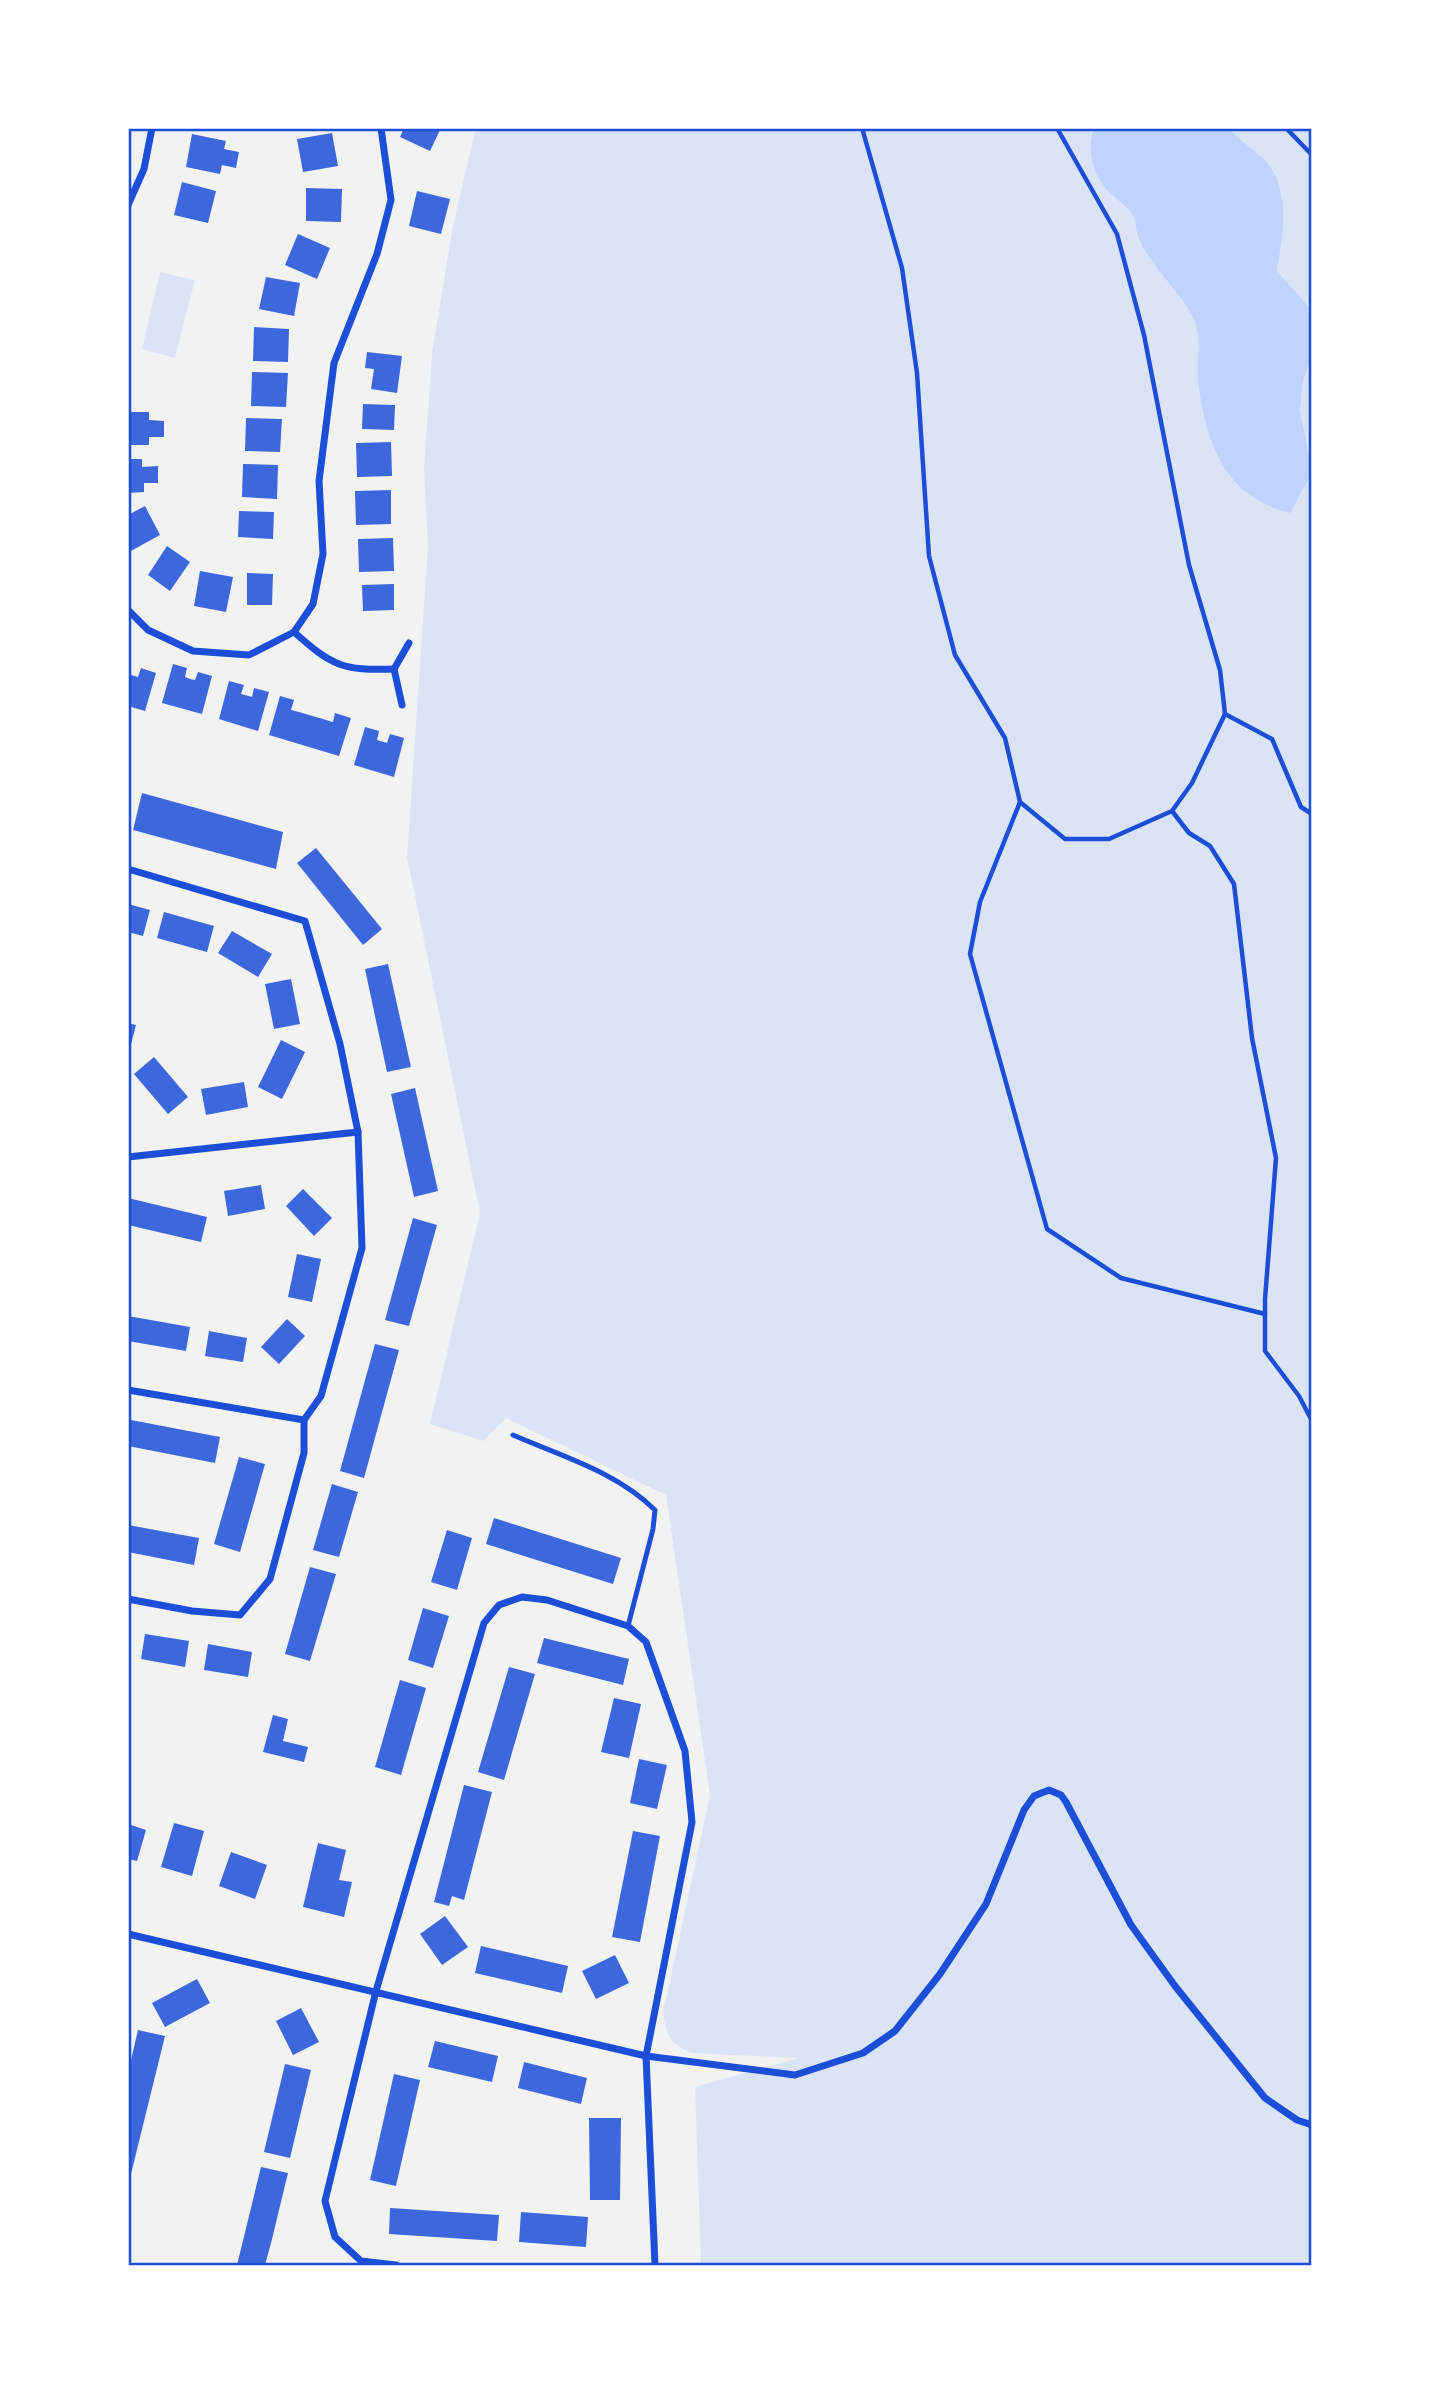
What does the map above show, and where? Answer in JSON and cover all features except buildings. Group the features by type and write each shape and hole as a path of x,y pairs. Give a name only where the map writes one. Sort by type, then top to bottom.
{"street":[{"path":"128,205 144,169 152,128"},
{"path":"128,610 148,630 193,651 249,655 294,632 313,604 323,554 319,481 334,363 377,254 391,200 381,128"},
{"path":"294,632 326,661 365,670 394,669"},
{"path":"402,705 394,669 409,643"},
{"path":"128,869 305,921 340,1044 358,1132 362,1248 321,1396 304,1420 304,1453 270,1579 240,1615 192,1611 128,1599"},
{"path":"128,1157 358,1132"},
{"path":"128,1390 304,1420"},
{"path":"396,2265 361,2261 334,2237 325,2202 376,1991 484,1623 499,1605 522,1598 547,1600 628,1626 646,1642 685,1751 692,1822 646,2056 655,2265"},
{"path":"128,1934 646,2056 795,2075 863,2053 895,2031 940,1975 986,1904 1024,1810 1034,1796 1049,1790 1061,1795 1066,1802 1131,1925 1175,1986 1265,2098 1297,2120 1312,2125"}],"lane":[{"path":"513,1435 611,1477 639,1494 655,1510 653,1529 628,1626"}],"path":[{"path":"862,128 902,268 917,373 929,556 955,654 1005,738 1020,802 980,902 970,954 1047,1229 1121,1278 1265,1314"},
{"path":"1020,802 1065,839 1109,839 1172,811 1192,783 1225,714 1220,670 1189,565 1165,428 1117,234 1057,128"},
{"path":"1286,128 1312,155"},
{"path":"1225,714 1272,739 1301,807 1312,814"},
{"path":"1172,811 1189,833 1210,846 1234,884 1252,1038 1276,1158 1265,1314 1265,1351 1299,1396 1312,1421"}],"shaded area":[{"path":"476,128 1312,128 1312,2265 701,2265 695,2087 798,2058 692,2053 674,2043 664,2021 663,2013 710,1795 666,1495 506,1418 483,1441 430,1424 480,1213 407,857 428,547 424,469 432,354 453,225"},
{"path":"160,272 195,280 175,358 142,349"}],"water":[{"path":"1095,128 1229,128 1265,160 1276,177 1283,203 1277,271 1312,311 1312,355 1303,380 1300,410 1312,473 1290,513 1267,505 1249,494 1234,480 1222,463 1213,445 1201,403 1196,324 1187,307 1144,248 1132,214 1108,191 1098,177 1091,152"}]}
